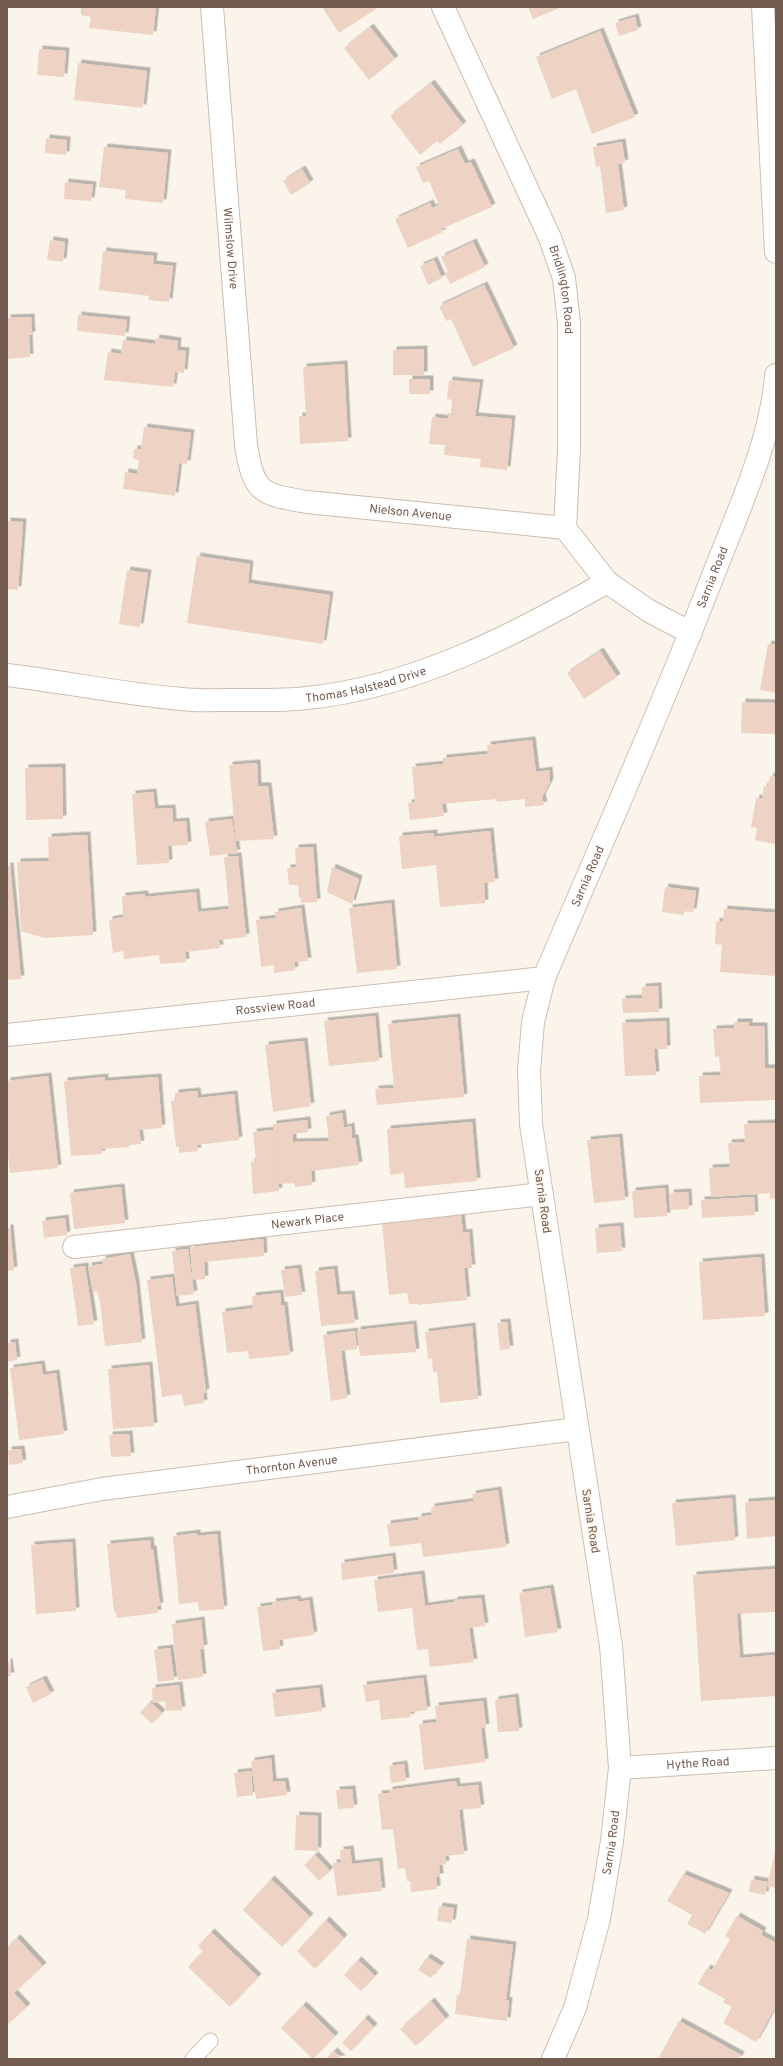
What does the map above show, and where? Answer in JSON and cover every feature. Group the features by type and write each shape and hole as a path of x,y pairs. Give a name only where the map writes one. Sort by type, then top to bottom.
{"street":[{"name":"Wilmslow Drive","path":"212,7 246,445 250,470 259,488"},
{"name":"Bridlington Road","path":"443,7 550,238 564,278 569,323 569,450 565,528"},
{"path":"762,7 776,241"},
{"name":"Sarnia Road","path":"554,2059 575,2008 599,1919 612,1841 620,1768 611,1646 531,1124 529,1071 534,1022 544,978 691,633 746,492 764,437 776,382"},
{"name":"Nielson Avenue","path":"259,488 279,497 307,502 565,528"},
{"path":"565,528 607,582 649,611 691,633"},
{"name":"Thomas Halstead Drive","path":"7,675 182,699 259,700 307,698 361,689 427,670 486,646 607,582"},
{"name":"Rossview Road","path":"7,1035 544,978"},
{"name":"Newark Place","path":"74,1247 542,1194"},
{"name":"Thornton Avenue","path":"7,1507 102,1489 577,1429"},
{"name":"Hythe Road","path":"620,1768 776,1758"}],"lane":[{"path":"193,2059 210,2041"}],"building":[{"path":"81,7 156,7 153,35 89,28 91,17 81,15"},
{"path":"322,7 375,7 376,9 339,33"},
{"path":"528,7 562,7 533,19"},
{"path":"635,17 638,30 619,36 615,23"},
{"path":"370,27 395,59 369,80 344,48"},
{"path":"600,31 635,117 592,134 576,89 552,99 536,57"},
{"path":"39,49 66,51 64,77 37,75"},
{"path":"78,63 147,71 143,108 74,100"},
{"path":"431,83 463,125 440,144 437,141 420,155 390,116"},
{"path":"46,138 67,140 66,155 45,153"},
{"path":"622,142 625,163 618,164 624,210 606,213 600,166 596,167 593,147"},
{"path":"104,147 168,153 163,203 125,199 126,190 99,187"},
{"path":"458,149 465,164 471,162 492,207 441,229 443,232 408,248 395,219 430,203 432,208 439,205 429,181 423,183 416,167"},
{"path":"302,169 310,183 291,195 283,181"},
{"path":"65,182 93,185 91,201 64,199"},
{"path":"50,240 65,242 63,262 47,260"},
{"path":"473,242 485,267 450,284 445,273 448,272 441,257"},
{"path":"103,251 154,256 153,264 173,266 169,302 148,300 149,296 99,290"},
{"path":"434,260 442,278 428,285 420,266"},
{"path":"484,285 514,348 473,367 451,319 446,321 439,306"},
{"path":"78,315 127,320 125,336 77,331"},
{"path":"31,317 32,335 29,335 30,357 7,359 7,318"},
{"path":"156,338 178,341 177,350 186,351 184,373 175,372 173,387 104,380 108,352 121,354 123,340 155,344"},
{"path":"424,349 424,375 393,375 393,350"},
{"path":"344,364 348,441 300,444 299,416 306,416 303,367"},
{"path":"409,379 430,379 430,394 409,394"},
{"path":"449,380 480,383 475,416 512,419 507,470 480,467 481,459 444,455 445,445 429,444 432,417 448,419 448,413 451,413 452,400 447,399"},
{"path":"144,427 191,433 187,464 179,463 175,496 123,489 125,472 137,474 139,460 133,459 134,449 141,449"},
{"path":"7,521 23,522 18,590 7,589"},
{"path":"197,556 250,564 248,583 330,595 323,644 187,623"},
{"path":"127,570 148,573 140,627 119,624"},
{"path":"768,644 776,645 776,693 760,690"},
{"path":"600,651 617,677 584,699 567,673"},
{"path":"742,702 776,703 776,734 741,733"},
{"path":"532,740 536,772 549,770 550,782 542,797 544,805 525,807 525,799 497,802 496,799 442,804 444,816 410,820 408,803 415,802 412,767 443,764 443,758 488,754 487,745"},
{"path":"257,763 258,786 268,786 274,839 236,841 229,765"},
{"path":"62,767 63,819 26,820 25,768"},
{"path":"770,776 776,777 776,844 755,840 757,828 751,827 756,798 762,799 764,786 768,786"},
{"path":"153,792 155,809 172,808 173,822 186,821 188,845 168,846 169,863 137,865 132,794"},
{"path":"232,819 237,853 210,856 205,822"},
{"path":"490,831 495,882 484,883 485,903 440,907 436,865 402,869 399,836 434,833 434,837"},
{"path":"87,835 93,935 44,938 21,931 17,862 49,861 48,837"},
{"path":"313,847 317,902 301,903 298,885 289,885 287,868 296,867 295,848"},
{"path":"238,856 246,937 219,940 220,948 185,952 186,962 160,964 159,955 124,959 123,951 113,953 109,920 123,917 122,896 145,894 145,897 196,892 198,912 229,909 224,857"},
{"path":"7,866 10,866 21,979 7,980"},
{"path":"332,867 359,879 352,904 327,892"},
{"path":"665,887 696,891 693,912 684,911 684,915 662,912"},
{"path":"391,903 397,969 357,973 349,908"},
{"path":"301,908 308,961 294,962 295,970 274,973 274,965 261,967 256,920 276,918 275,912"},
{"path":"724,909 776,913 776,976 720,972 722,945 715,944 716,921 723,922"},
{"path":"658,986 659,1012 623,1013 622,999 642,998 642,987"},
{"path":"375,1016 379,1061 329,1066 324,1021"},
{"path":"457,1017 464,1097 377,1105 375,1089 394,1088 388,1024"},
{"path":"666,1021 667,1049 654,1049 656,1075 625,1076 622,1023"},
{"path":"734,1022 749,1022 749,1026 764,1026 765,1068 776,1068 776,1100 700,1103 699,1076 721,1075 719,1056 715,1057 713,1029 734,1028"},
{"path":"304,1041 311,1106 273,1112 265,1045"},
{"path":"48,1076 58,1168 10,1173 7,1146 7,1081"},
{"path":"105,1077 105,1081 158,1077 162,1128 139,1130 141,1144 129,1145 130,1147 101,1149 102,1154 71,1156 64,1081"},
{"path":"197,1091 198,1098 234,1094 239,1140 197,1145 198,1151 179,1153 179,1147 176,1147 171,1101 175,1101 175,1093"},
{"path":"342,1113 344,1128 351,1126 352,1138 355,1138 359,1165 311,1171 312,1185 295,1187 294,1183 279,1184 273,1124 307,1120 308,1132 293,1134 293,1142 329,1141 326,1116"},
{"path":"472,1122 477,1181 405,1188 404,1173 390,1175 387,1129"},
{"path":"776,1123 776,1198 770,1199 770,1193 711,1197 709,1168 730,1167 728,1143 745,1142 744,1124"},
{"path":"273,1130 279,1191 253,1194 251,1162 256,1161 253,1132"},
{"path":"619,1137 625,1200 594,1203 587,1140"},
{"path":"121,1187 125,1223 74,1229 70,1193"},
{"path":"665,1188 667,1216 634,1218 632,1191"},
{"path":"688,1192 689,1209 671,1210 670,1193"},
{"path":"754,1197 755,1215 702,1218 701,1200"},
{"path":"461,1215 463,1233 469,1232 472,1268 464,1268 467,1300 418,1305 409,1304 407,1293 389,1295 382,1224"},
{"path":"65,1218 67,1235 44,1238 42,1221"},
{"path":"620,1226 622,1251 597,1253 595,1228"},
{"path":"7,1228 10,1228 14,1270 7,1271"},
{"path":"263,1239 264,1256 204,1262 205,1279 193,1280 190,1247"},
{"path":"188,1249 194,1294 177,1296 172,1251"},
{"path":"130,1254 136,1284 142,1342 105,1346 100,1302 97,1291 93,1292 88,1266 103,1264 102,1259"},
{"path":"761,1257 765,1316 703,1320 699,1262"},
{"path":"85,1266 94,1324 78,1326 70,1268"},
{"path":"298,1268 302,1295 285,1297 281,1270"},
{"path":"334,1269 337,1295 351,1294 355,1323 321,1326 315,1271"},
{"path":"172,1277 176,1307 195,1304 206,1392 203,1393 204,1403 184,1406 182,1394 162,1397 147,1280"},
{"path":"280,1293 281,1305 284,1305 290,1355 249,1359 248,1351 227,1353 222,1312 253,1308 252,1296"},
{"path":"507,1322 510,1349 500,1350 497,1323"},
{"path":"413,1324 416,1352 360,1356 357,1330"},
{"path":"472,1326 478,1399 440,1403 437,1372 433,1372 432,1358 428,1359 425,1332"},
{"path":"355,1331 357,1349 341,1351 347,1398 331,1401 323,1335"},
{"path":"15,1342 17,1360 7,1362 7,1343"},
{"path":"41,1364 43,1375 56,1373 64,1434 19,1440 10,1368"},
{"path":"149,1365 154,1426 113,1429 108,1369"},
{"path":"129,1434 131,1456 111,1457 109,1435"},
{"path":"21,1449 23,1463 9,1465 8,1450"},
{"path":"498,1490 506,1547 423,1557 421,1543 390,1547 387,1524 418,1520 418,1517 432,1515 431,1507 474,1501 472,1494"},
{"path":"732,1498 735,1540 676,1546 672,1503"},
{"path":"776,1500 776,1536 747,1539 745,1502"},
{"path":"197,1533 197,1536 217,1534 224,1609 199,1611 198,1602 179,1604 173,1536"},
{"path":"150,1540 151,1549 153,1549 160,1606 157,1606 158,1613 117,1618 116,1612 114,1612 107,1544"},
{"path":"72,1542 76,1611 36,1614 31,1545"},
{"path":"392,1556 394,1573 342,1580 341,1563"},
{"path":"776,1569 776,1612 737,1614 740,1658 776,1655 776,1696 701,1701 693,1575"},
{"path":"421,1574 425,1606 454,1602 454,1600 481,1598 485,1626 469,1628 474,1662 430,1667 428,1649 417,1650 412,1608 378,1612 374,1580"},
{"path":"550,1588 558,1632 525,1637 519,1593"},
{"path":"297,1599 298,1602 309,1600 314,1635 279,1640 280,1649 263,1651 257,1607 273,1605 272,1602"},
{"path":"201,1620 204,1648 200,1649 203,1677 178,1680 172,1624"},
{"path":"170,1648 174,1680 158,1682 154,1650"},
{"path":"7,1662 9,1662 11,1676 7,1676"},
{"path":"423,1678 427,1710 410,1712 411,1717 381,1720 379,1700 366,1702 363,1685"},
{"path":"43,1679 51,1694 33,1703 26,1687"},
{"path":"179,1685 182,1710 166,1711 165,1701 153,1703 152,1688"},
{"path":"319,1688 322,1711 275,1717 272,1693"},
{"path":"515,1697 519,1731 498,1732 495,1700"},
{"path":"483,1701 486,1727 481,1728 485,1762 424,1770 419,1724 437,1722 435,1706"},
{"path":"150,1702 162,1713 152,1724 140,1713"},
{"path":"271,1758 273,1782 285,1781 287,1795 256,1799 251,1761"},
{"path":"404,1764 406,1781 391,1783 389,1766"},
{"path":"251,1771 253,1795 237,1797 234,1773"},
{"path":"456,1781 457,1787 478,1785 481,1808 459,1810 464,1854 445,1856 446,1864 439,1865 440,1877 436,1877 437,1889 411,1892 410,1881 407,1881 405,1868 398,1869 393,1829 382,1830 378,1794 389,1793 389,1790"},
{"path":"352,1789 354,1808 338,1809 336,1790"},
{"path":"296,1815 318,1816 318,1851 295,1850"},
{"path":"776,1848 776,1888 767,1886"},
{"path":"350,1849 352,1864 379,1861 382,1891 337,1896 333,1863 341,1862 340,1850"},
{"path":"315,1855 330,1871 319,1881 304,1865"},
{"path":"683,1874 729,1893 705,1934 687,1924 692,1915 667,1901"},
{"path":"271,1879 310,1917 282,1947 243,1910"},
{"path":"751,1879 767,1882 765,1895 749,1892"},
{"path":"439,1906 454,1908 452,1923 437,1921"},
{"path":"737,1916 763,1931 761,1935 776,1943 776,1997 774,2000 776,2001 776,2006 756,2042 723,2023 732,2007 723,2002 725,1999 698,1984 707,1968 712,1970 730,1939 725,1936"},
{"path":"326,1920 344,1938 315,1969 297,1951"},
{"path":"211,1932 258,1977 230,2007 188,1967 203,1951 198,1946"},
{"path":"17,1938 43,1966 14,1993 27,2007 7,2025 7,1947"},
{"path":"467,1939 513,1945 506,2000 509,2001 507,2021 455,2014 457,1995 460,1995"},
{"path":"427,1957 441,1966 431,1978 418,1970"},
{"path":"358,1960 375,1976 361,1991 344,1975"},
{"path":"431,2001 446,2019 416,2046 400,2029"},
{"path":"303,2005 335,2036 313,2059 281,2028"},
{"path":"365,2018 374,2027 351,2051 342,2043"},
{"path":"679,2021 741,2055 739,2059 662,2059 659,2057"},
{"path":"334,2051 342,2059 326,2059"}]}
